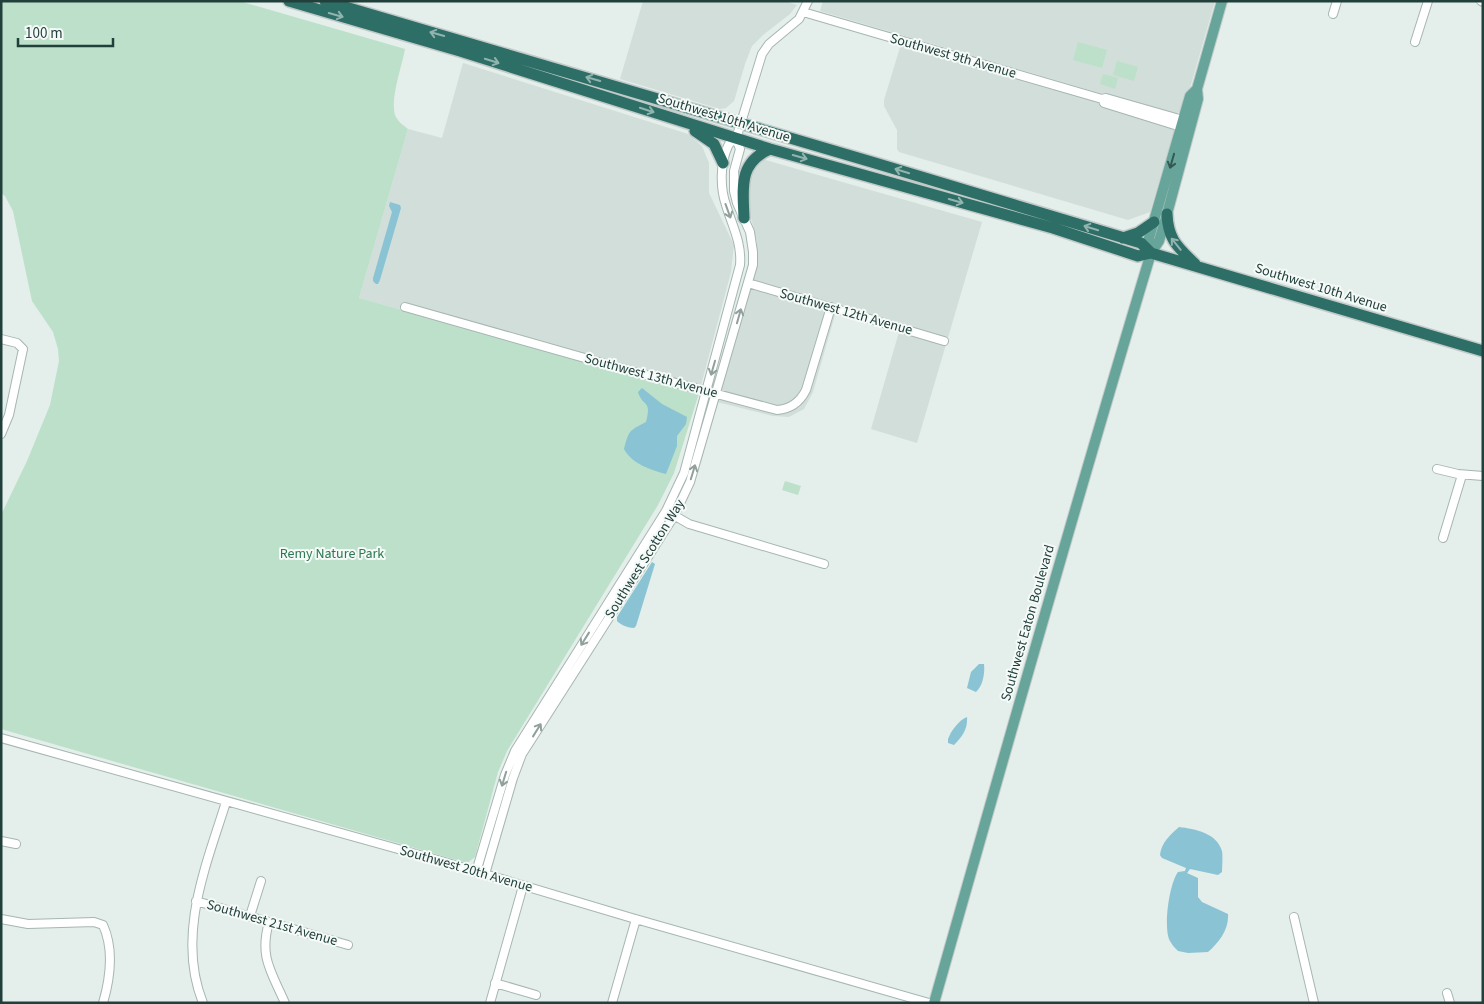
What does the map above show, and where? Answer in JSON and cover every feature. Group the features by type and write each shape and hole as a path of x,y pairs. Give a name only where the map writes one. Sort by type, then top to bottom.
{"highway":[{"name":"Southwest 10th Avenue","path":"289,1 470,54 770,149 1043,226 1138,256 1151,252"},
{"name":"Southwest 10th Avenue","path":"324,1 1141,243 1151,252 1483,351"},
{"path":"684,122 710,140 717,148 724,163"},
{"path":"744,218 743,185 748,165 757,156 770,149"},
{"path":"1167,214 1170,237 1178,248 1199,267"},
{"path":"1123,238 1143,231 1154,222"}],"main road":[{"name":"Southwest Eaton Boulevard","path":"934,1003 1038,635 1151,252 1159,241 1167,214 1198,99 1197,88 1222,1"},
{"name":"Southwest Eaton Boulevard","path":"1151,252 1149,238 1190,96 1197,88"},
{"path":"1182,123 1186,126 1182,140 1183,154"}],"street":[{"name":"Southwest Scotton Way","path":"486,874 522,754 543,714 666,511 684,473 740,265 737,234 724,198 722,173 728,145 736,139 762,54 769,44 794,24 804,12 808,1"},
{"path":"1333,14 1337,1"},
{"path":"1415,42 1428,1"},
{"name":"Southwest 9th Avenue","path":"804,12 1102,99 1106,98 1182,123"},
{"name":"Southwest Scotton Way","path":"476,872 509,764 522,738 543,714 674,516 690,482 752,266 753,252 750,232 737,203 734,191 734,171 740,149 736,139"},
{"name":"Southwest 12th Avenue","path":"748,283 944,341"},
{"name":"Southwest 13th Avenue","path":"405,308 777,410 791,407 800,401 806,390 830,307"},
{"path":"1,339 22,347 8,415 1,434"},
{"path":"1437,469 1462,475 1483,476"},
{"path":"1443,538 1462,475"},
{"path":"666,511 689,524 824,564"},
{"name":"Southwest 20th Avenue","path":"1,738 486,874 929,1003"},
{"path":"204,1003 196,978 192,951 192,924 196,901 226,802"},
{"path":"1,841 16,844"},
{"path":"250,916 261,881"},
{"path":"490,1003 524,886"},
{"name":"Southwest 21st Avenue","path":"196,901 348,945"},
{"path":"1294,917 1314,1003"},
{"path":"1,919 28,924 94,922 103,925 106,932 110,970 109,982 102,1003"},
{"path":"612,1003 636,919"},
{"path":"269,922 264,942 264,952 285,1003"},
{"path":"495,983 536,995"},
{"path":"1447,993 1450,1003"}],"shaded area":[{"path":"643,1 784,1 797,5 790,14 752,46 734,101 726,108 720,109 620,79"},
{"path":"823,1 1215,1 1184,109 1174,115 820,11"},
{"path":"901,44 1094,101 1107,108 1175,128 1150,212 1128,220 899,152 897,149 897,130 884,106 884,100"},
{"path":"463,63 688,134 702,146 709,163 709,193 734,245 731,272 699,393 359,298 408,129 442,138"},
{"path":"762,159 982,222 917,443 871,429 901,325 837,308 813,392 804,409 789,417 773,416 717,402 755,272 757,242 746,198 751,170"}],"green space":[{"name":"Remy Nature Park","path":"1,1 239,1 405,49 395,92 394,108 398,120 408,129 359,298 699,393 674,473 658,505 507,751 498,772 475,857 467,863 1,729 1,515 27,461 50,405 59,361 53,332 32,301 13,211 5,196 1,193"},
{"path":"1078,42 1107,50 1102,68 1073,60"},
{"path":"1117,61 1138,67 1134,81 1113,75"},
{"path":"1103,74 1118,78 1115,89 1100,84"},
{"path":"785,481 801,486 798,495 782,490"}],"water":[{"path":"390,202 400,205 401,208 380,280 376,284 373,278 392,212 389,206"},
{"path":"642,388 662,404 687,417 686,424 677,436 677,446 666,474 637,462 624,449 630,432 646,422 648,410 638,392"},
{"path":"652,562 655,564 636,626 634,628 620,624 617,621 617,617"},
{"path":"979,664 984,664 984,675 982,683 976,692 967,688 971,672"},
{"path":"967,717 967,725 962,736 954,745 948,743 953,729"},
{"path":"1179,827 1205,833 1215,840 1222,851 1222,872 1218,875 1190,869 1187,873 1198,878 1198,897 1202,902 1228,914 1227,925 1222,935 1208,952 1188,953 1178,951 1168,935 1167,917 1172,886 1178,872 1185,871 1186,868 1162,858 1160,855 1164,843"}]}
